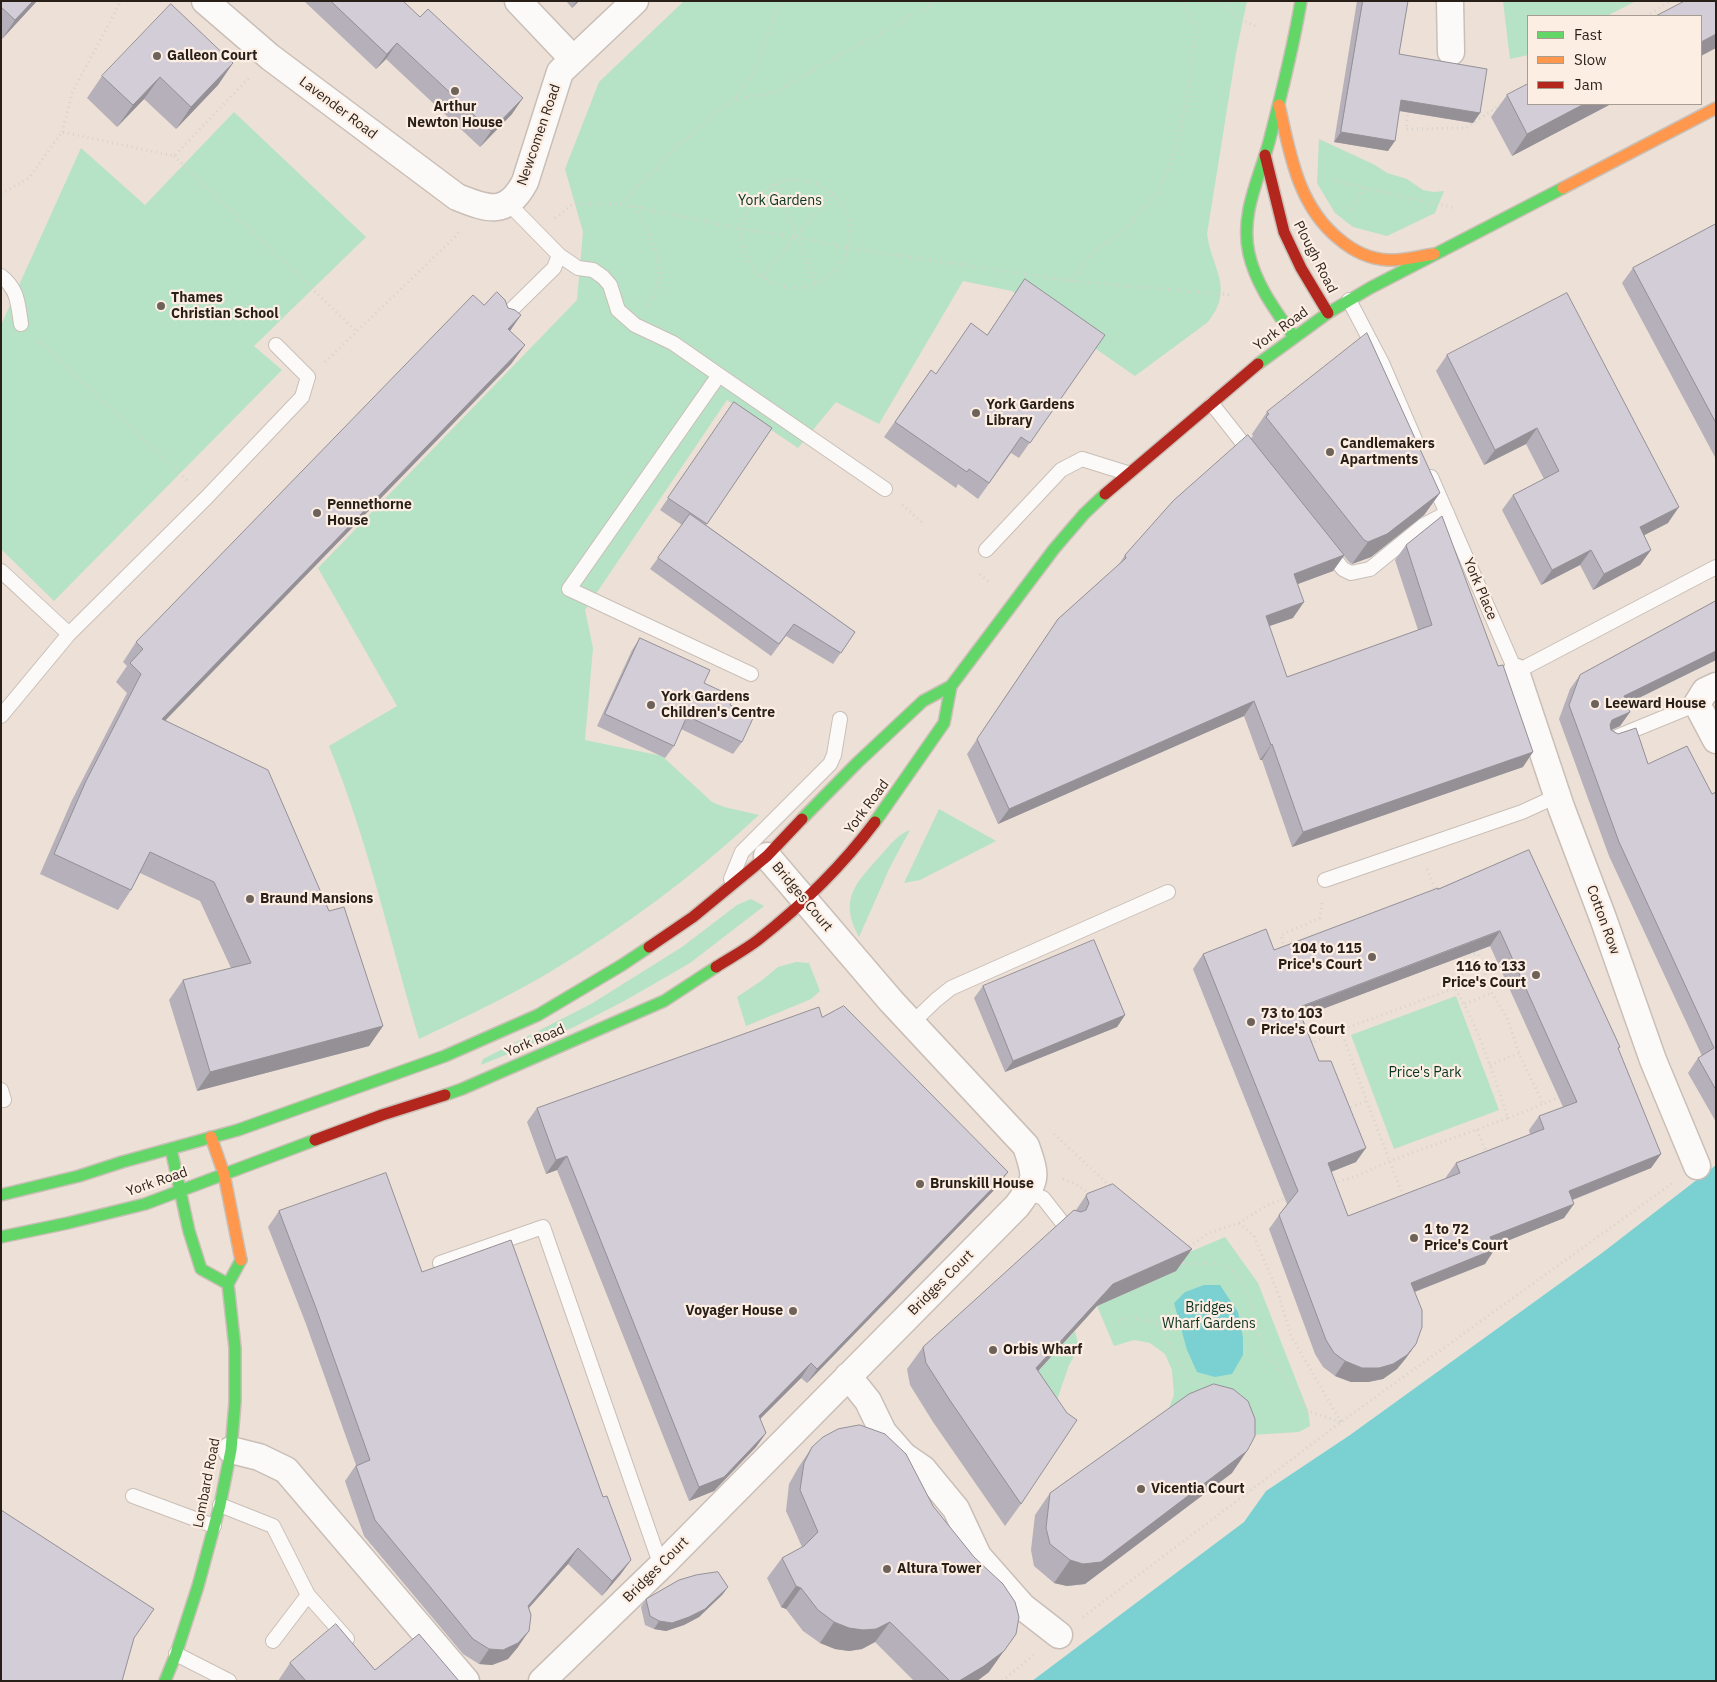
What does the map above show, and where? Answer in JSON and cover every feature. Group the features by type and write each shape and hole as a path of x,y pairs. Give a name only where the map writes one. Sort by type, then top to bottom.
{"main road":[{"name":"Plough Road","path":"1294,337 1262,289 1249,254 1247,233 1251,198 1266,155 1278,103 1289,67 1301,1"},
{"path":"1278,103 1297,180 1305,200 1316,218 1332,235 1358,253 1388,260 1436,253"},
{"name":"York Road","path":"1,1195 79,1176 211,1137 284,1114 445,1056 538,1015 622,965 692,917 767,856 857,764 923,701 951,686 1054,549 1084,514 1127,473 1269,355 1349,300 1716,108"},
{"name":"Plough Road","path":"1266,155 1280,221 1292,252 1328,313"},
{"name":"York Road","path":"1,1237 145,1204 382,1115 462,1089 664,1001 757,941 805,900 860,842 944,723 951,686"},
{"path":"171,1149 189,1231 201,1269 228,1284 241,1261 224,1174 211,1137"},
{"name":"Lombard Road","path":"165,1681 176,1654 198,1586 220,1504 231,1450 235,1402 235,1348 228,1284"}],"street":[{"name":"Lavender Road","path":"206,1 270,57 457,197 477,205"},
{"path":"518,1 573,59"},
{"name":"Newcomen Road","path":"509,204 520,192 525,182 560,72 635,1"},
{"path":"1450,1 1451,52"},
{"path":"477,205 496,208 509,204"},
{"name":"Cotton Row","path":"1516,672 1557,796 1604,918 1653,1060 1697,1166"},
{"path":"1706,694 1716,740"},
{"name":"Bridges Court","path":"542,1681 661,1566 1017,1206 1031,1187 1034,1170 1026,1146 854,959 767,856"},
{"path":"848,1376 868,1401 883,1432 904,1456 923,1469 956,1509 978,1556 1023,1607 1059,1635"},
{"path":"231,1450 259,1457 286,1470 466,1681"}],"lane":[{"path":"509,204 559,255 578,268 593,270 603,277 610,285 618,310 635,325 673,343 885,489"},
{"path":"500,321 554,268 559,255"},
{"path":"1,276 11,284 15,292 21,324"},
{"path":"1349,300 1382,363 1420,451"},
{"path":"1,716 69,634 206,498 302,397 308,377 276,345"},
{"path":"719,375 569,588 751,674"},
{"path":"1212,404 1263,468"},
{"path":"986,550 1061,470 1075,462 1082,459 1127,473"},
{"name":"York Place","path":"1428,468 1516,672"},
{"path":"1318,538 1343,569 1351,573 1370,569 1424,525 1447,513"},
{"path":"1516,672 1716,567"},
{"path":"1,571 69,634"},
{"path":"1609,740 1706,694"},
{"path":"727,889 742,852 830,764 834,755 840,719"},
{"path":"1325,880 1522,812 1557,796"},
{"path":"912,1023 951,988 1168,892"},
{"path":"1027,1192 1043,1198 1065,1226"},
{"path":"440,1262 543,1228 661,1566"},
{"path":"133,1496 214,1526"},
{"path":"220,1504 273,1526 308,1595 355,1648"},
{"path":"274,1640 308,1595"},
{"path":"176,1654 229,1681"}],"path":[{"path":"1,194 29,178 62,132 73,91 120,1"},
{"path":"621,204 683,140 735,99 755,70 774,16 784,1"},
{"path":"735,99 776,92 939,1"},
{"path":"1071,281 1093,252 1130,224 1158,192 1176,148 1188,93 1196,27 1181,1"},
{"path":"1217,1 1242,20 1255,26"},
{"path":"1648,15 1672,1"},
{"path":"174,156 270,57"},
{"path":"1409,101 1406,129 1466,128 1505,101"},
{"path":"62,132 174,156 357,332"},
{"path":"1329,179 1456,208"},
{"path":"788,180 806,180 823,186 833,192 846,213 850,230 849,248 843,262 834,273 816,284 805,287 788,287 761,277 748,259 743,244 742,229 747,212 756,197 776,184 788,180"},
{"path":"776,184 816,284"},
{"path":"1349,212 1365,188"},
{"path":"761,277 833,192"},
{"path":"537,233 573,204 621,204 742,229 796,237 849,248 1071,281 1240,295"},
{"path":"308,377 455,237 477,205"},
{"path":"635,325 656,292 660,273 659,256 636,207"},
{"path":"21,324 206,498"},
{"path":"914,515 922,523"},
{"path":"1427,868 1436,892"},
{"path":"1286,953 1281,935 1320,918 1325,880"},
{"path":"1304,1025 1312,1043 1341,1030 1455,988 1465,968 1460,952 1478,954 1492,993 1507,1018 1519,1053 1543,1104"},
{"path":"1455,988 1465,1004 1490,1065 1508,1118"},
{"path":"1465,1004 1492,993"},
{"path":"1341,1030 1366,1101 1404,1198"},
{"path":"1490,1065 1519,1053"},
{"path":"1331,1184 1357,1176 1390,1161 1570,1093"},
{"path":"1343,1111 1366,1101"},
{"path":"1476,1130 1486,1151"},
{"path":"1052,1131 1097,1176 1119,1194"},
{"path":"1002,1681 1059,1635 1341,1422 1697,1166"},
{"path":"1076,1184 1091,1195"},
{"path":"1184,1249 1210,1233 1239,1223 1267,1205 1297,1194"},
{"path":"1239,1223 1254,1236 1278,1293 1291,1336 1341,1422"},
{"path":"1175,1257 1183,1263 1220,1264 1234,1272 1246,1289 1262,1348 1286,1378 1308,1411 1341,1422"},
{"path":"1113,1324 1127,1317 1158,1323 1190,1380 1217,1390"}],"green space":[{"name":"York Gardens","path":"684,1 1247,1 1236,53 1207,234 1220,279 1220,299 1216,310 1208,322 1135,376 1012,291 963,281 879,424 836,402 798,448 727,400 585,610 593,648 585,740 662,756 712,802 724,807 759,815 685,879 578,955 518,990 419,1039 367,855 329,746 397,706 318,568 577,300 583,232 565,169 599,82"},
{"path":"1503,1 1636,1 1609,15 1527,15 1527,55 1510,59"},
{"path":"234,112 366,237 254,346 282,370 54,601 1,549 1,325 81,148 145,205"},
{"path":"1319,139 1375,165 1387,173 1407,179 1423,190 1444,191 1435,213 1387,236 1353,227 1335,213 1317,183"},
{"path":"939,809 996,841 920,880 904,883"},
{"path":"910,830 890,867 859,937 850,912 853,892 864,874 891,844"},
{"path":"751,899 764,906 690,963 574,1027 481,1065 483,1059 591,1004 682,947 737,905"},
{"path":"796,962 809,963 820,991 811,999 746,1026 737,997 778,967"},
{"name":"Price's Park","path":"1456,996 1499,1110 1394,1149 1351,1035"},
{"name":"Bridges Wharf Gardens","path":"1225,1237 1258,1283 1308,1411 1310,1426 1299,1432 1251,1435 1168,1410 1174,1395 1172,1370 1165,1354 1150,1343 1134,1340 1114,1346 1097,1306 1173,1272 1183,1263 1185,1254"},
{"path":"1075,1331 1079,1348 1069,1365 1056,1403 1021,1390"}],"water":[{"path":"1716,1165 1716,1681 1032,1681 1244,1522 1266,1491 1350,1435 1602,1253"},
{"path":"1204,1285 1220,1285 1238,1312 1243,1338 1243,1355 1232,1374 1215,1377 1197,1372 1187,1350 1174,1303 1185,1292"}],"building":[{"path":"1,1 33,1 15,20 1,7"},
{"path":"331,1 403,1 420,17 428,9 523,98 491,131 397,43 387,54"},
{"path":"1363,1 1408,1 1399,54 1487,69 1480,113 1401,100 1395,141 1341,132"},
{"path":"1685,1 1716,1 1716,34 1702,41 1702,15 1658,15"},
{"name":"Galleon Court","path":"171,4 233,63 191,107 160,77 133,105 102,76"},
{"path":"1527,85 1527,105 1582,105 1527,134 1507,95"},
{"path":"1716,224 1716,423 1633,268"},
{"name":"York Gardens Library","path":"1025,279 1105,335 1030,443 1021,437 989,483 969,469 967,472 895,422 931,370 936,374 971,323 987,335"},
{"path":"497,292 505,300 508,308 515,310 521,315 508,329 525,345 162,719 268,770 329,911 344,907 383,1026 210,1072 183,980 251,963 214,882 150,852 131,890 54,854 86,781 141,674 130,663 143,649 136,642 473,295 484,305"},
{"path":"1567,293 1679,507 1640,527 1651,550 1604,574 1591,550 1552,570 1513,495 1559,471 1537,428 1495,450 1447,355"},
{"name":"Candlemakers Apartments","path":"1367,333 1440,493 1387,534 1368,542 1364,540 1266,417 1269,414 1267,412"},
{"path":"734,402 772,428 707,524 668,498"},
{"path":"1248,435 1344,555 1294,574 1304,602 1266,616 1287,677 1432,625 1406,545 1442,516 1498,666 1503,665 1533,752 1303,832 1272,744 1254,701 1009,809 977,739 1058,619 1126,558 1125,555 1173,501"},
{"path":"690,514 855,632 841,653 794,624 779,644 658,558"},
{"path":"1716,601 1716,651 1624,696 1630,712 1612,720 1610,725 1611,730 1618,734 1636,728 1648,764 1687,746 1712,794 1716,792 1716,1090 1698,1058 1714,1048 1619,842 1569,705 1580,675"},
{"name":"York Gardens Children's Centre","path":"640,638 710,670 704,683 734,697 730,705 754,716 742,742 687,716 674,746 605,714"},
{"path":"1529,850 1620,1047 1618,1048 1661,1154 1569,1191 1574,1204 1490,1237 1495,1249 1411,1283 1422,1310 1422,1327 1416,1344 1407,1355 1393,1364 1379,1368 1362,1368 1345,1361 1334,1353 1326,1340 1279,1215 1298,1191 1203,954 1266,929 1274,950 1438,889","holes":["1500,931 1577,1102 1539,1116 1544,1129 1456,1163 1460,1173 1348,1216 1328,1163 1366,1148 1331,1061 1319,1061 1298,1008"]},
{"path":"1094,940 1125,1015 1013,1061 983,986"},
{"path":"844,1006 1008,1172 817,1369 811,1363 759,1416 766,1433 724,1477 699,1487 567,1156 556,1160 537,1108 819,1007 822,1017"},
{"path":"386,1173 422,1272 511,1240 603,1497 607,1496 631,1560 612,1581 578,1548 528,1606 531,1615 529,1631 518,1643 503,1650 489,1649 473,1639 375,1520 356,1466 370,1460 279,1211"},
{"name":"Orbis Wharf","path":"1113,1184 1192,1249 1113,1284 1036,1368 1067,1413 1077,1420 1021,1504 926,1363 923,1347 1074,1210 1081,1212 1086,1210 1089,1203 1087,1194"},
{"name":"Vicentia Court","path":"1214,1384 1233,1389 1248,1401 1255,1419 1255,1436 1247,1451 1101,1562 1083,1564 1070,1560 1050,1544 1046,1528 1050,1493 1189,1394"},
{"name":"Altura Tower","path":"860,1425 885,1434 906,1454 933,1506 974,1557 1003,1584 1015,1602 1019,1617 1016,1634 1004,1651 959,1681 950,1681 890,1622 876,1629 863,1630 849,1628 834,1622 818,1610 801,1588 796,1586 782,1558 804,1546 818,1532 800,1490 804,1463 812,1447 823,1437 838,1429"},
{"path":"1,1510 154,1609 134,1638 122,1681 1,1681"},
{"path":"718,1572 728,1587 705,1609 672,1623 659,1621 650,1616 646,1599 679,1580"},
{"path":"336,1624 375,1670 419,1634 459,1681 306,1681 290,1663"}],"traffic: fast":[{"path":"1294,337 1267,297 1256,276 1249,254 1247,225 1252,197 1269,142 1282,90 1301,1"},
{"path":"1258,364 1328,313 1370,288 1563,188"},
{"path":"802,819 857,763 923,701 951,686 1054,549 1084,514 1105,494"},
{"path":"875,822 944,723 951,686"},
{"path":"1,1195 79,1176 238,1130 445,1056 538,1015 649,947"},
{"path":"445,1095 664,1001 716,967"},
{"path":"1,1237 145,1204 315,1140"},
{"path":"171,1149 189,1231 201,1269 228,1284"},
{"path":"165,1681 176,1654 198,1586 220,1505 231,1450 235,1402 235,1348 228,1284 241,1260"}],"traffic: slow":[{"path":"1279,105 1287,142 1298,178 1305,195 1325,226 1350,247 1362,254 1375,258 1399,260 1434,254"},
{"path":"1563,188 1716,108"},
{"path":"211,1137 224,1174 241,1260"}],"traffic: jam":[{"path":"1265,155 1284,232 1301,268 1328,313"},
{"path":"1105,494 1258,364"},
{"path":"649,947 693,917 767,856 802,819"},
{"path":"716,967 753,944 790,913 835,870 875,822"},
{"path":"315,1140 382,1115 445,1095"}],"place":[{"name":"Galleon Court","path":"157,56"},
{"name":"Arthur Newton House","path":"455,91"},
{"name":"Thames Christian School","path":"161,306"},
{"name":"York Gardens Library","path":"976,413"},
{"name":"Candlemakers Apartments","path":"1330,452"},
{"name":"Pennethorne House","path":"317,513"},
{"name":"Leeward House","path":"1595,704"},
{"name":"York Gardens Children's Centre","path":"651,705"},
{"name":"Braund Mansions","path":"250,899"},
{"name":"104 to 115 Price's Court","path":"1372,957"},
{"name":"116 to 133 Price's Court","path":"1536,975"},
{"name":"73 to 103 Price's Court","path":"1251,1022"},
{"name":"Brunskill House","path":"920,1184"},
{"name":"1 to 72 Price's Court","path":"1414,1238"},
{"name":"Voyager House","path":"793,1311"},
{"name":"Orbis Wharf","path":"993,1350"},
{"name":"Vicentia Court","path":"1141,1489"},
{"name":"Altura Tower","path":"887,1569"}]}
